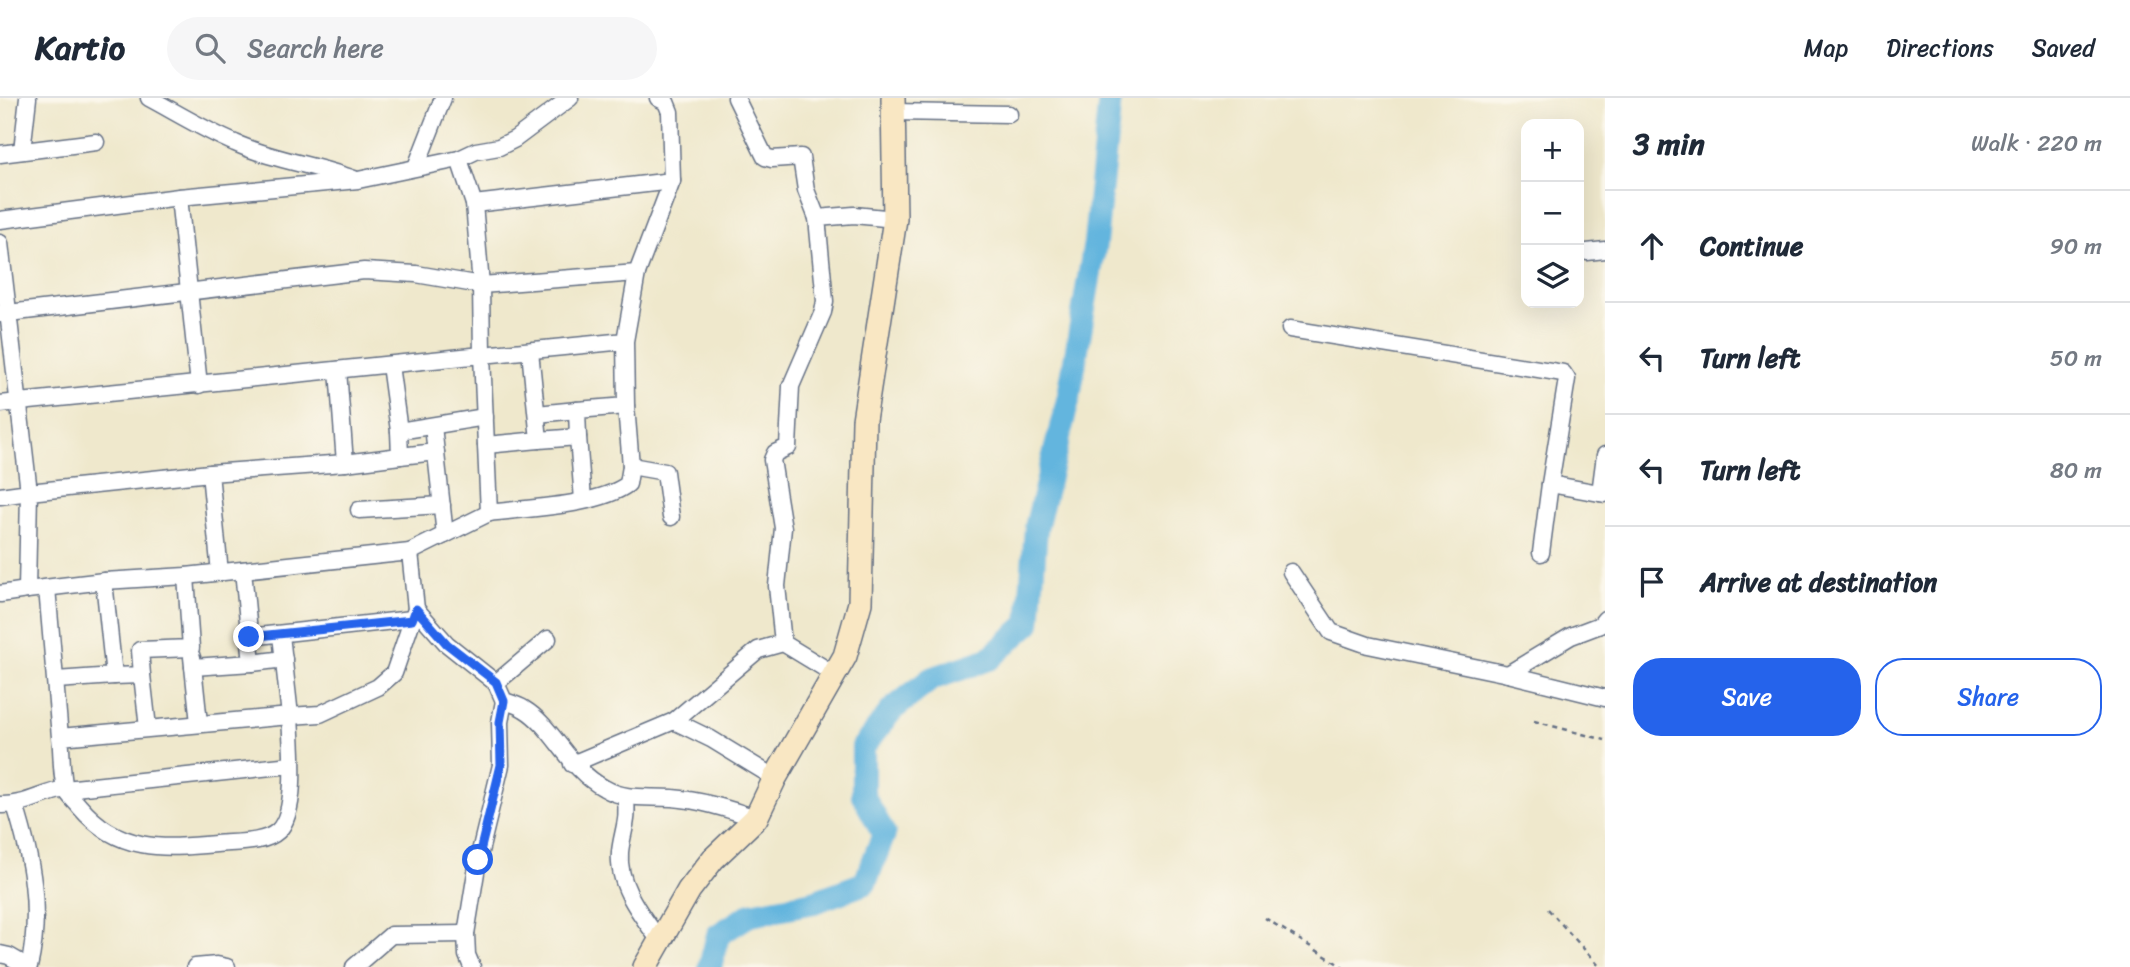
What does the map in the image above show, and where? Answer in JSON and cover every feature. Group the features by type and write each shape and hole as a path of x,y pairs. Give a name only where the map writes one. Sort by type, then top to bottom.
{"street":[{"path":"22,151 28,98"},
{"path":"149,98 236,144 276,158 320,167 358,180"},
{"path":"416,167 443,98"},
{"path":"0,220 179,197 358,180 459,159 515,139 570,98"},
{"path":"0,594 104,581 220,573 410,552 489,513 583,500 617,492 628,484 631,466 626,406 625,341 637,273 672,181 670,112 666,102 658,98"},
{"path":"736,98 765,157 801,157 806,190 817,218 825,301 823,312 791,386 789,444 786,449 772,455 783,528 777,586 783,643"},
{"path":"645,967 689,890 713,859 756,818 775,778 845,656 860,603 864,420 895,219 893,105 1009,114"},
{"path":"0,154 96,142"},
{"path":"459,159 474,204 481,285 489,513"},
{"path":"474,204 672,181"},
{"path":"179,197 199,385"},
{"path":"817,218 854,215 895,219"},
{"path":"0,243 5,314 29,492 27,590"},
{"path":"1587,252 1605,250"},
{"path":"5,314 364,271 416,274 481,285 637,273"},
{"path":"1290,329 1563,373 1567,379 1541,553"},
{"path":"0,404 625,341"},
{"path":"530,351 539,440"},
{"path":"390,365 400,456"},
{"path":"338,370 345,463"},
{"path":"537,414 626,406"},
{"path":"577,410 583,500"},
{"path":"399,431 485,417"},
{"path":"433,426 445,535"},
{"path":"486,445 578,437"},
{"path":"0,496 436,452"},
{"path":"1550,484 1603,493 1605,455"},
{"path":"631,466 665,472 671,517"},
{"path":"210,473 220,573"},
{"path":"359,510 442,505"},
{"path":"61,737 320,714 378,687 394,673 414,614 410,552"},
{"path":"243,570 252,663"},
{"path":"1291,572 1331,632 1368,645 1508,674 1605,698"},
{"path":"186,576 199,723"},
{"path":"104,581 114,676"},
{"path":"47,588 65,789 91,820 109,834 129,842 168,848 262,839 278,830 286,816 291,796 290,716 281,635"},
{"path":"249,637 281,635 414,614"},
{"path":"414,614 496,682 504,701 500,722 501,765 478,860 466,934 467,955 472,967"},
{"path":"1508,674 1571,636 1600,625 1605,619"},
{"path":"496,682 548,639"},
{"path":"572,764 651,733 674,721 758,650 783,643 834,674"},
{"path":"112,653 191,648"},
{"path":"140,650 148,728"},
{"path":"193,667 284,659"},
{"path":"56,680 142,675"},
{"path":"504,701 524,709 538,720 572,764 602,788 625,797 671,798 710,803 756,818"},
{"path":"674,721 711,739 775,778"},
{"path":"0,954 29,967 36,922 34,882 27,843 7,805 32,801 49,792 65,789 291,765"},
{"path":"625,797 628,811 620,849 622,867 631,901 660,941"},
{"path":"354,967 391,935 466,934"},
{"path":"195,967 227,967"}],"path":[{"path":"1534,721 1605,740"},
{"path":"1548,909 1600,967"},
{"path":"1265,918 1343,967"}],"waterway":[{"path":"710,967 718,935 751,914 814,902 865,883 884,834 863,795 863,747 892,710 931,679 989,659 1029,623 1036,528 1069,396 1095,243 1110,98"}],"route":[{"path":"249,637 412,620 416,609 447,644 496,682 504,701 500,722 501,765 478,860"}]}
